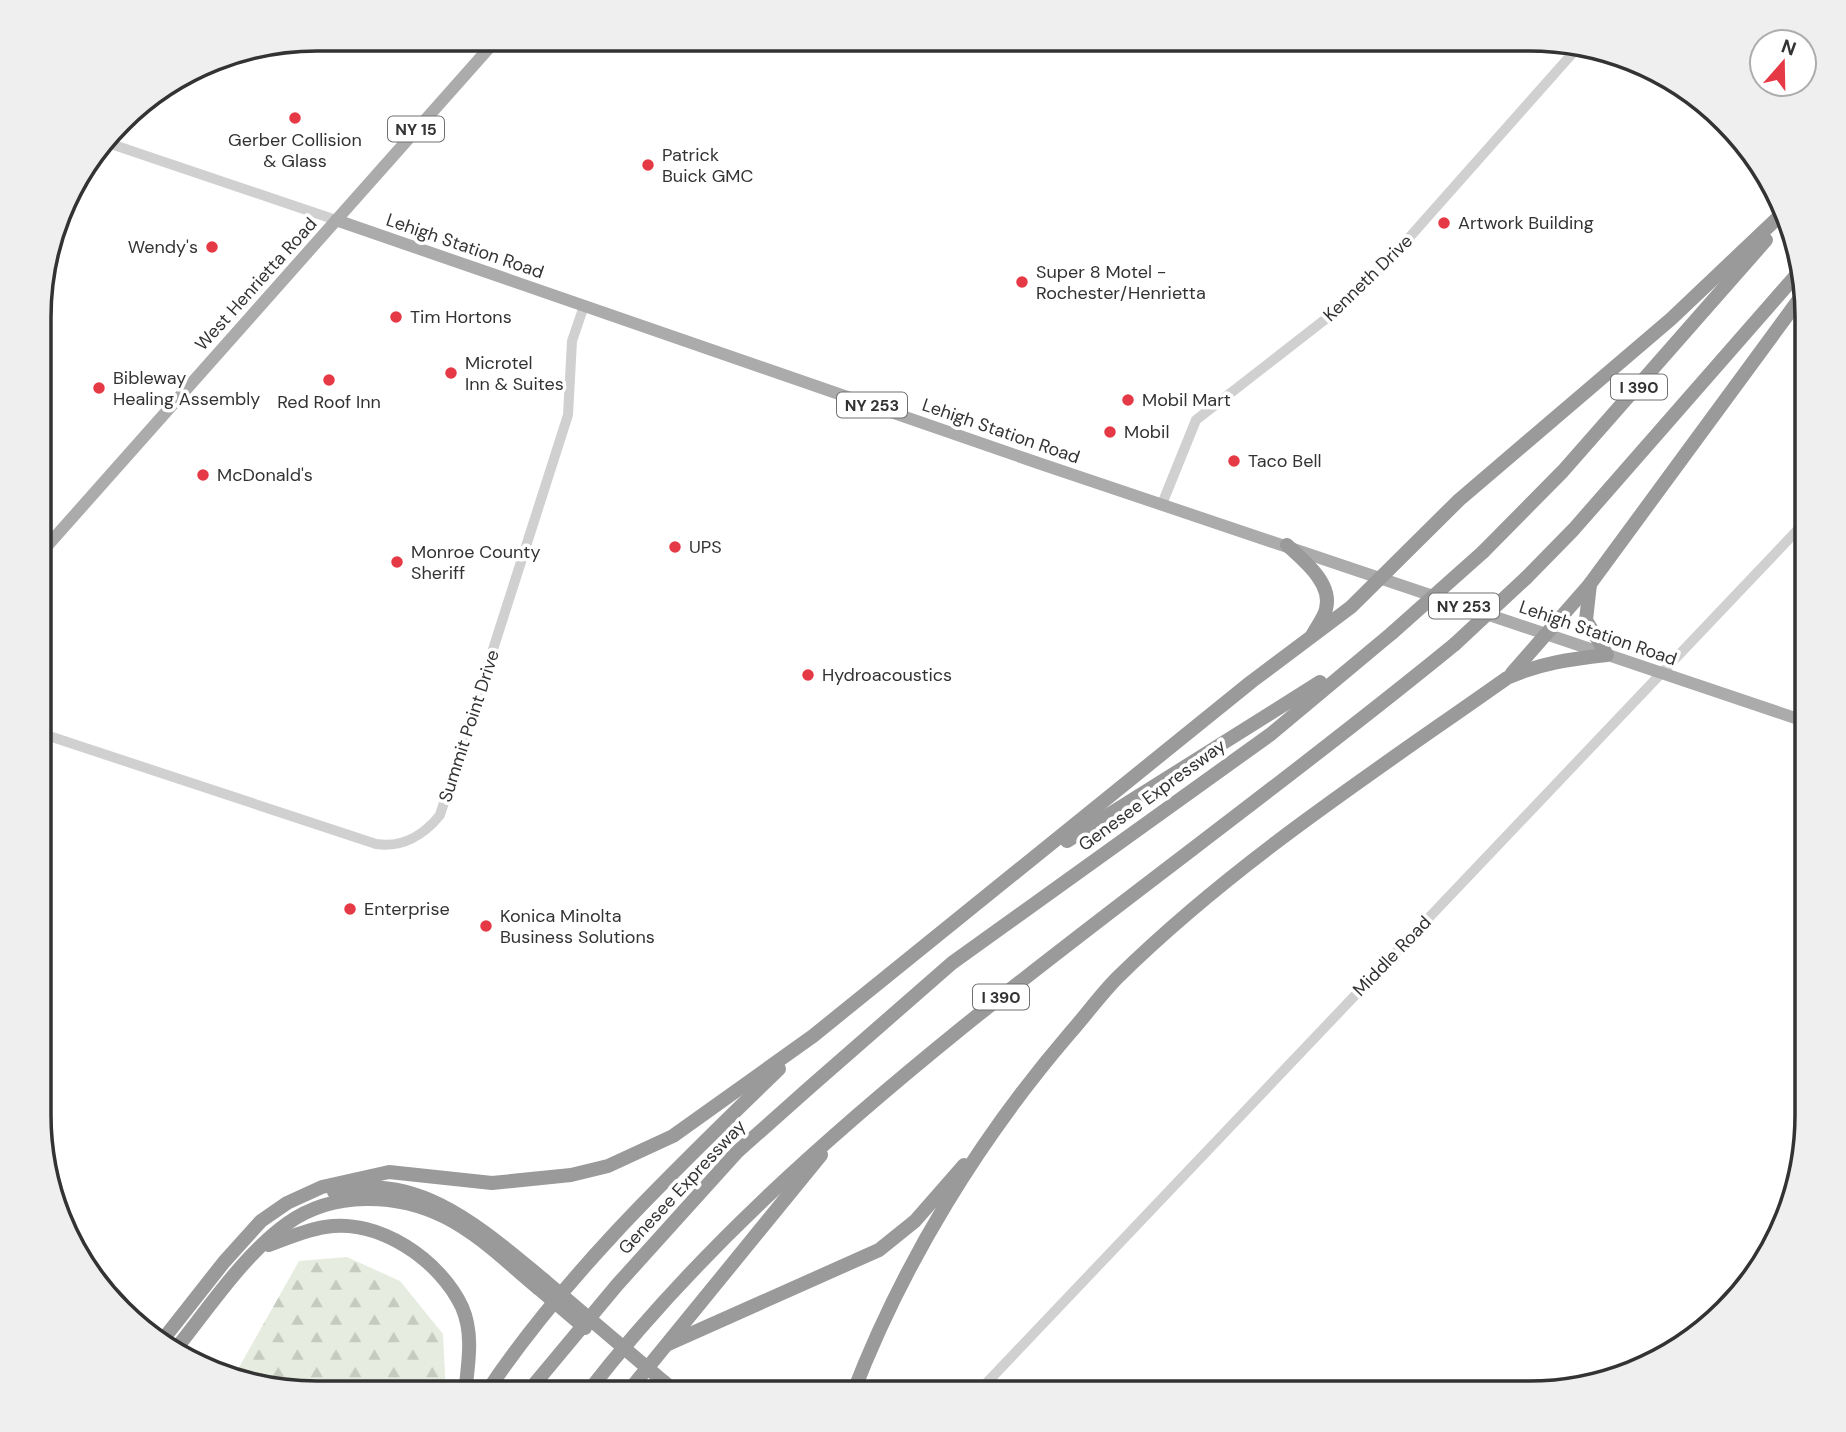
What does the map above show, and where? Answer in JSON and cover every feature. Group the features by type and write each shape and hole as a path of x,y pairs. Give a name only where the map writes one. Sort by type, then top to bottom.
{"highway":[{"path":"168,1335 261,1221 287,1203 322,1187 389,1172 492,1183 571,1175 608,1166 673,1136 813,1036 1367,593 1459,500 1671,319 1777,219"},
{"name":"Genesee Expressway","path":"537,1381 617,1285 737,1152 808,1088 952,963 1271,734 1392,633 1483,552 1563,471 1779,225"},
{"name":"I 390","path":"598,1381 742,1218 850,1118 1098,918 1351,730 1455,644 1527,578 1574,529 1792,278"},
{"path":"1507,678 1590,584 1795,305"},
{"path":"1287,545 1320,580 1326,595 1326,608 1312,638"},
{"path":"858,1381 922,1245 993,1130 1024,1086 1117,978 1206,897 1270,847 1507,678 1529,668 1559,660 1607,655 1586,620 1590,584"},
{"path":"1011,876 1360,657"},
{"path":"494,1381 517,1346 659,1186 813,1036"},
{"path":"637,1381 850,1118"},
{"path":"668,1344 879,1250 915,1221 993,1130"},
{"path":"239,1245 291,1208 316,1197 341,1191 396,1190 451,1208 653,1381"},
{"path":"180,1343 261,1248 289,1222 342,1200 396,1200 446,1217 541,1284"},
{"path":"261,1248 328,1226 352,1227 378,1233 403,1244 422,1257 443,1279 462,1308 470,1350 466,1381"}],"main road":[{"name":"West Henrietta Road","path":"51,542 485,51"},
{"name":"Lehigh Station Road","path":"336,220 1795,718"}],"street":[{"name":"Kenneth Drive","path":"1162,504 1196,420 1341,307 1377,273 1572,54"},
{"name":"Lehigh Station Road","path":"114,145 336,220"},
{"name":"Summit Point Drive","path":"51,737 376,844 398,844 424,832 440,815 568,415 572,341 584,306"},
{"name":"Middle Road","path":"989,1381 1795,533"}],"green space":[{"path":"347,1257 400,1281 443,1334 445,1381 299,1381 238,1369 299,1261"}],"place":[{"name":"Gerber Collision & Glass","path":"295,118"},
{"name":"Patrick Buick GMC","path":"648,165"},
{"name":"Artwork Building","path":"1444,223"},
{"name":"Wendy's","path":"212,247"},
{"name":"Super 8 Motel - Rochester/Henrietta","path":"1022,282"},
{"name":"Tim Hortons","path":"396,317"},
{"name":"Microtel Inn & Suites","path":"451,373"},
{"name":"Red Roof Inn","path":"329,380"},
{"name":"Bibleway Healing Assembly","path":"99,388"},
{"name":"Mobil Mart","path":"1128,400"},
{"name":"Mobil","path":"1110,432"},
{"name":"Taco Bell","path":"1234,461"},
{"name":"McDonald's","path":"203,475"},
{"name":"UPS","path":"675,547"},
{"name":"Monroe County Sheriff","path":"397,562"},
{"name":"Hydroacoustics","path":"808,675"},
{"name":"Enterprise","path":"350,909"},
{"name":"Konica Minolta Business Solutions","path":"486,926"}]}
